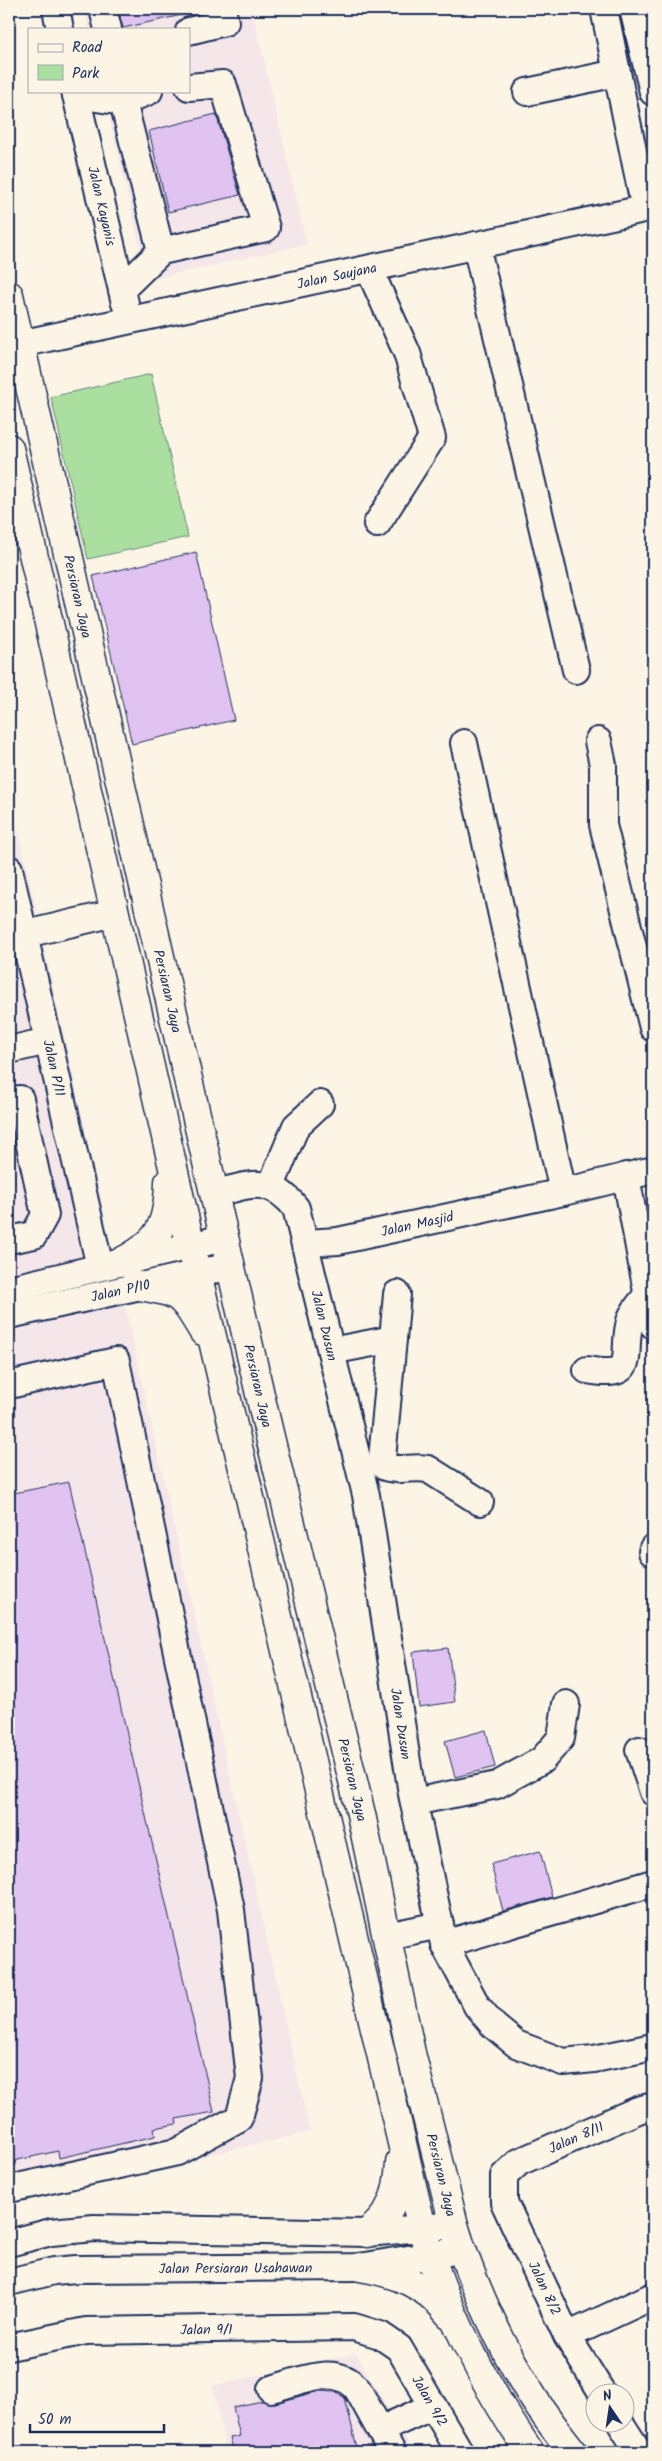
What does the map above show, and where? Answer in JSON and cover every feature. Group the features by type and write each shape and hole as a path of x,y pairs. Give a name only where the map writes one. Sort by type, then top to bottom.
{"main road":[{"name":"Persiaran Jaya","path":"9,294 224,1238 361,1814 411,2052 458,2238 506,2347 529,2391 573,2452"},
{"path":"9,448 190,1246 422,2228 430,2256 461,2329 505,2416 530,2452"},
{"path":"111,1264 151,1244 163,1227 169,1209 170,1153"},
{"path":"134,1285 166,1291 182,1299 216,1351"},
{"path":"367,2233 387,2216 396,2197 400,2140"},
{"path":"360,2268 399,2275 423,2288 444,2306 461,2329"}],"street":[{"path":"56,9 60,28"},
{"path":"103,9 108,28"},
{"path":"190,31 225,22 222,9"},
{"path":"604,9 649,208"},
{"path":"641,17 653,92"},
{"path":"527,92 617,73"},
{"path":"122,289 161,251 266,228 223,84 190,86"},
{"path":"75,93 123,102 147,92"},
{"name":"Jalan Kayanis","path":"75,93 129,321"},
{"path":"123,102 161,251"},
{"name":"Jalan Saujana","path":"20,344 649,208"},
{"path":"476,245 576,670"},
{"path":"369,268 407,353 432,438 377,524"},
{"path":"598,741 603,766 603,825 653,1028"},
{"path":"464,743 563,1192"},
{"name":"Jalan P/11","path":"9,869 16,936 48,1041 60,1089 111,1264"},
{"path":"16,936 116,913"},
{"path":"9,1050 48,1041"},
{"path":"9,1240 34,1235 45,1215 14,1100 60,1089"},
{"path":"271,1186 296,1126 320,1104"},
{"name":"Jalan Masjid","path":"305,1243 338,1241 563,1192 653,1170"},
{"path":"626,1176 653,1325"},
{"path":"214,1194 257,1184 271,1186 286,1195 296,1208 305,1243"},
{"name":"Jalan P/10","path":"9,1289 224,1238"},
{"name":"Jalan Dusun","path":"305,1243 366,1495 414,1802 442,1934 477,2006 494,2026 516,2044 563,2062 594,2059 653,2047"},
{"name":"Jalan P/10","path":"9,1315 134,1285 231,1266"},
{"path":"397,1294 382,1459 385,1467 394,1470 419,1467 428,1469 480,1502"},
{"path":"587,1370 608,1374 619,1371 626,1362 627,1336 632,1317 647,1295"},
{"path":"331,1351 393,1339"},
{"path":"9,1385 116,1361 231,1910 250,2078 239,2118 177,2152 9,2188"},
{"path":"414,1802 497,1785 542,1760 561,1738 566,1704"},
{"path":"639,1750 653,1792"},
{"path":"387,1936 442,1934 653,1882"},
{"name":"Jalan 8/11","path":"504,2176 519,2162 638,2110 653,2106"},
{"name":"Jalan 8/2","path":"504,2176 504,2202 567,2336 597,2384"},
{"path":"9,2243 51,2232 94,2228 367,2233 422,2228 458,2238"},
{"name":"Jalan Persiaran Usahawan","path":"9,2282 76,2269 360,2268 430,2256 458,2238"},
{"path":"567,2336 653,2296"},
{"name":"Jalan 9/1","path":"9,2347 86,2331 354,2327 380,2335 399,2348"},
{"name":"Jalan 9/2","path":"399,2348 460,2452"},
{"path":"271,2389 329,2375 344,2377 352,2381 358,2390 386,2441 433,2406"},
{"path":"627,2434 639,2452"}],"shaded area":[{"path":"84,9 252,9 307,244 148,280 103,92 190,92 190,28 89,28"},
{"path":"9,789 310,2132 9,2201"},
{"path":"356,2353 413,2452 227,2452 212,2386"}],"green space":[{"path":"151,374 188,537 88,559 51,397"}],"building":[{"path":"118,9 181,9 182,15 123,28"},
{"path":"216,114 240,195 168,212 149,131"},
{"path":"196,552 234,720 132,744 93,576"},
{"path":"69,1482 214,2112 176,2119 177,2124 154,2128 155,2136 59,2158 58,2151 9,2162 9,1494"},
{"path":"448,1648 455,1702 419,1707 413,1652"},
{"path":"486,1730 495,1767 455,1777 445,1741"},
{"path":"540,1851 552,1897 503,1911 491,1864"},
{"path":"319,2391 335,2392 345,2398 358,2452 234,2452 230,2438 240,2436 233,2407 262,2401 275,2403"}]}
